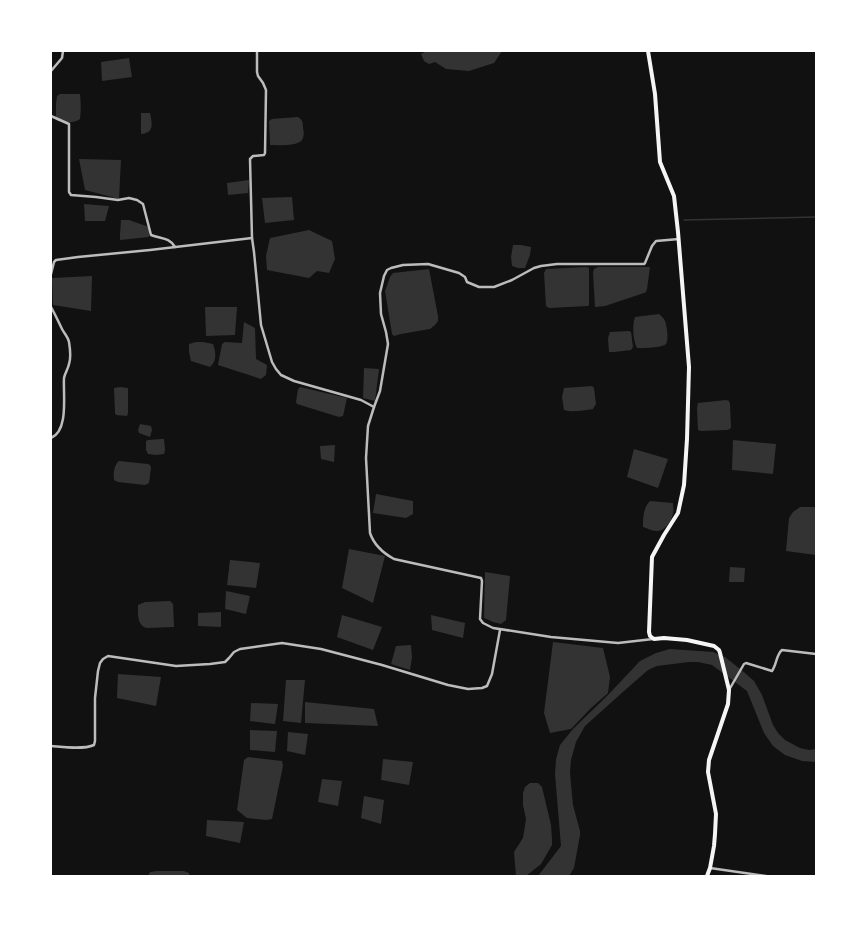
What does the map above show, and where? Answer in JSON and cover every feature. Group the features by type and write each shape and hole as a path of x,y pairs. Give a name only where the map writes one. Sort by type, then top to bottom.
{"main road":[{"path":"648,51 655,94 660,162 674,196 679,239 689,367 684,485 678,513 661,539 652,557 649,632 650,636 654,639 664,638 687,640 714,646 719,650 730,684 728,704 709,760 708,772 716,814 715,834 710,868 707,876"}],"street":[{"path":"51,72 62,58 63,51"},
{"path":"257,51 257,72 266,90 266,118 265,154 253,156 250,159 252,238 261,325 272,362 281,375 294,381 361,400 374,407"},
{"path":"51,116 69,124 69,194 118,200 129,198 137,200 143,204 151,235 169,240 175,247"},
{"path":"51,274 54,262 56,260 78,256 252,238"},
{"path":"654,639 618,643 551,637 493,628 480,620 482,581 480,578 394,559 386,554 372,540 370,533 366,458 368,426 380,391 388,344 381,314 380,293 387,270 403,265 428,264 459,273 465,277 467,282 479,287 494,287 541,266 557,264 644,264 646,263 652,246 656,241 679,239"},
{"path":"51,307 67,336 69,342 70,362 64,376 62,424 57,434 51,438"},
{"path":"51,746 72,748 90,747 94,745 95,698 98,671 103,658 108,656 176,666 210,664 225,662 234,652 240,649 282,643 321,649 382,665 448,685 468,689 487,686 492,674 500,630"},
{"path":"730,684 746,663 772,670 779,653 782,650 816,654"},
{"path":"710,868 766,876"}],"shaded area":[{"path":"427,51 502,51 494,63 469,71 446,69 435,62 429,64 424,61 421,54"},
{"path":"129,58 132,77 102,81 101,62"},
{"path":"60,94 80,94 81,107 80,119 78,121 57,121 56,104 57,96"},
{"path":"141,113 150,113 152,127 149,132 141,134"},
{"path":"298,117 303,123 304,134 301,141 288,145 270,145 269,121 272,119"},
{"path":"79,159 121,160 119,199 85,190"},
{"path":"249,180 248,193 228,195 227,183"},
{"path":"292,197 294,220 265,223 262,198"},
{"path":"84,204 109,206 105,221 85,221"},
{"path":"121,220 129,220 149,227 149,237 120,240"},
{"path":"309,230 332,241 335,259 329,273 317,271 309,278 267,270 266,256 270,238"},
{"path":"513,245 531,247 530,255 525,268 512,266 511,257"},
{"path":"598,267 650,267 646,292 605,306 595,307 593,273 594,269"},
{"path":"589,268 588,306 549,308 546,306 544,273 546,269"},
{"path":"429,269 438,321 430,329 394,336 392,334 385,291 390,277 393,273"},
{"path":"92,276 91,311 53,305 52,278"},
{"path":"205,307 237,307 235,335 206,336"},
{"path":"659,314 665,320 668,336 666,344 657,347 637,348 633,332 635,317"},
{"path":"244,322 255,328 256,359 267,365 266,375 261,379 218,365 222,344 225,342 242,343"},
{"path":"610,332 631,332 633,347 631,350 609,352 608,338"},
{"path":"196,342 213,344 215,356 214,362 210,367 191,361 189,344"},
{"path":"364,368 379,369 375,401 363,398"},
{"path":"592,386 594,388 596,404 593,409 575,411 564,410 562,397 564,388"},
{"path":"300,387 347,398 343,416 339,417 297,404 298,389"},
{"path":"114,388 128,388 127,416 116,415 115,413"},
{"path":"729,401 730,404 730,429 698,430 698,403"},
{"path":"140,424 151,426 152,430 150,437 139,433 138,430"},
{"path":"164,439 164,454 148,454 146,450 146,441"},
{"path":"733,440 776,444 773,474 732,470"},
{"path":"335,445 334,462 321,459 320,446"},
{"path":"634,449 668,459 658,488 627,477"},
{"path":"119,461 150,465 149,483 145,485 118,482 114,480 114,469"},
{"path":"376,494 413,501 413,514 406,518 373,513"},
{"path":"650,501 673,503 671,519 668,525 662,530 653,531 643,527 643,517"},
{"path":"800,507 816,507 816,555 786,551 789,518 793,512"},
{"path":"349,549 385,556 373,603 342,588"},
{"path":"230,560 260,563 256,588 227,585"},
{"path":"730,567 745,568 744,582 729,582"},
{"path":"485,572 510,576 506,620 501,624 484,618"},
{"path":"226,591 250,596 246,614 225,609"},
{"path":"170,601 173,604 174,627 147,628 141,625 138,605 145,602"},
{"path":"221,612 221,627 198,626 198,613"},
{"path":"342,615 382,627 373,650 337,637"},
{"path":"431,615 465,623 463,638 432,630"},
{"path":"553,642 603,648 610,677 608,693 571,729 550,733 544,713"},
{"path":"411,645 412,658 410,670 391,664 396,646"},
{"path":"670,649 713,652 725,657 754,681 762,695 773,725 778,733 785,740 800,748 809,750 816,749 816,762 802,761 785,755 773,746 764,733 747,691 712,665 689,662 657,666 648,670 585,726 576,742 571,760 570,773 573,805 580,831 574,868 569,876 538,876 561,846 555,774 556,759 560,745 573,729 640,661 656,653"},
{"path":"118,674 161,677 156,706 117,698"},
{"path":"286,680 305,680 301,723 283,721"},
{"path":"305,702 374,709 378,726 305,723"},
{"path":"251,703 278,704 275,724 250,721"},
{"path":"250,730 277,731 275,752 250,750"},
{"path":"288,732 308,734 305,755 287,751"},
{"path":"248,757 282,761 283,766 272,819 266,820 247,818 237,810 244,760"},
{"path":"383,759 413,762 409,785 381,780"},
{"path":"322,779 342,781 338,806 318,802"},
{"path":"530,783 538,783 542,787 551,825 552,845 541,864 526,876 516,876 514,852 523,838 526,819 523,805 523,793 525,787"},
{"path":"364,796 384,800 381,824 361,818"},
{"path":"207,820 244,822 240,843 206,836"},
{"path":"184,871 189,873 190,876 148,876 150,872"}],"waterway":[{"path":"684,220 816,217"}]}
